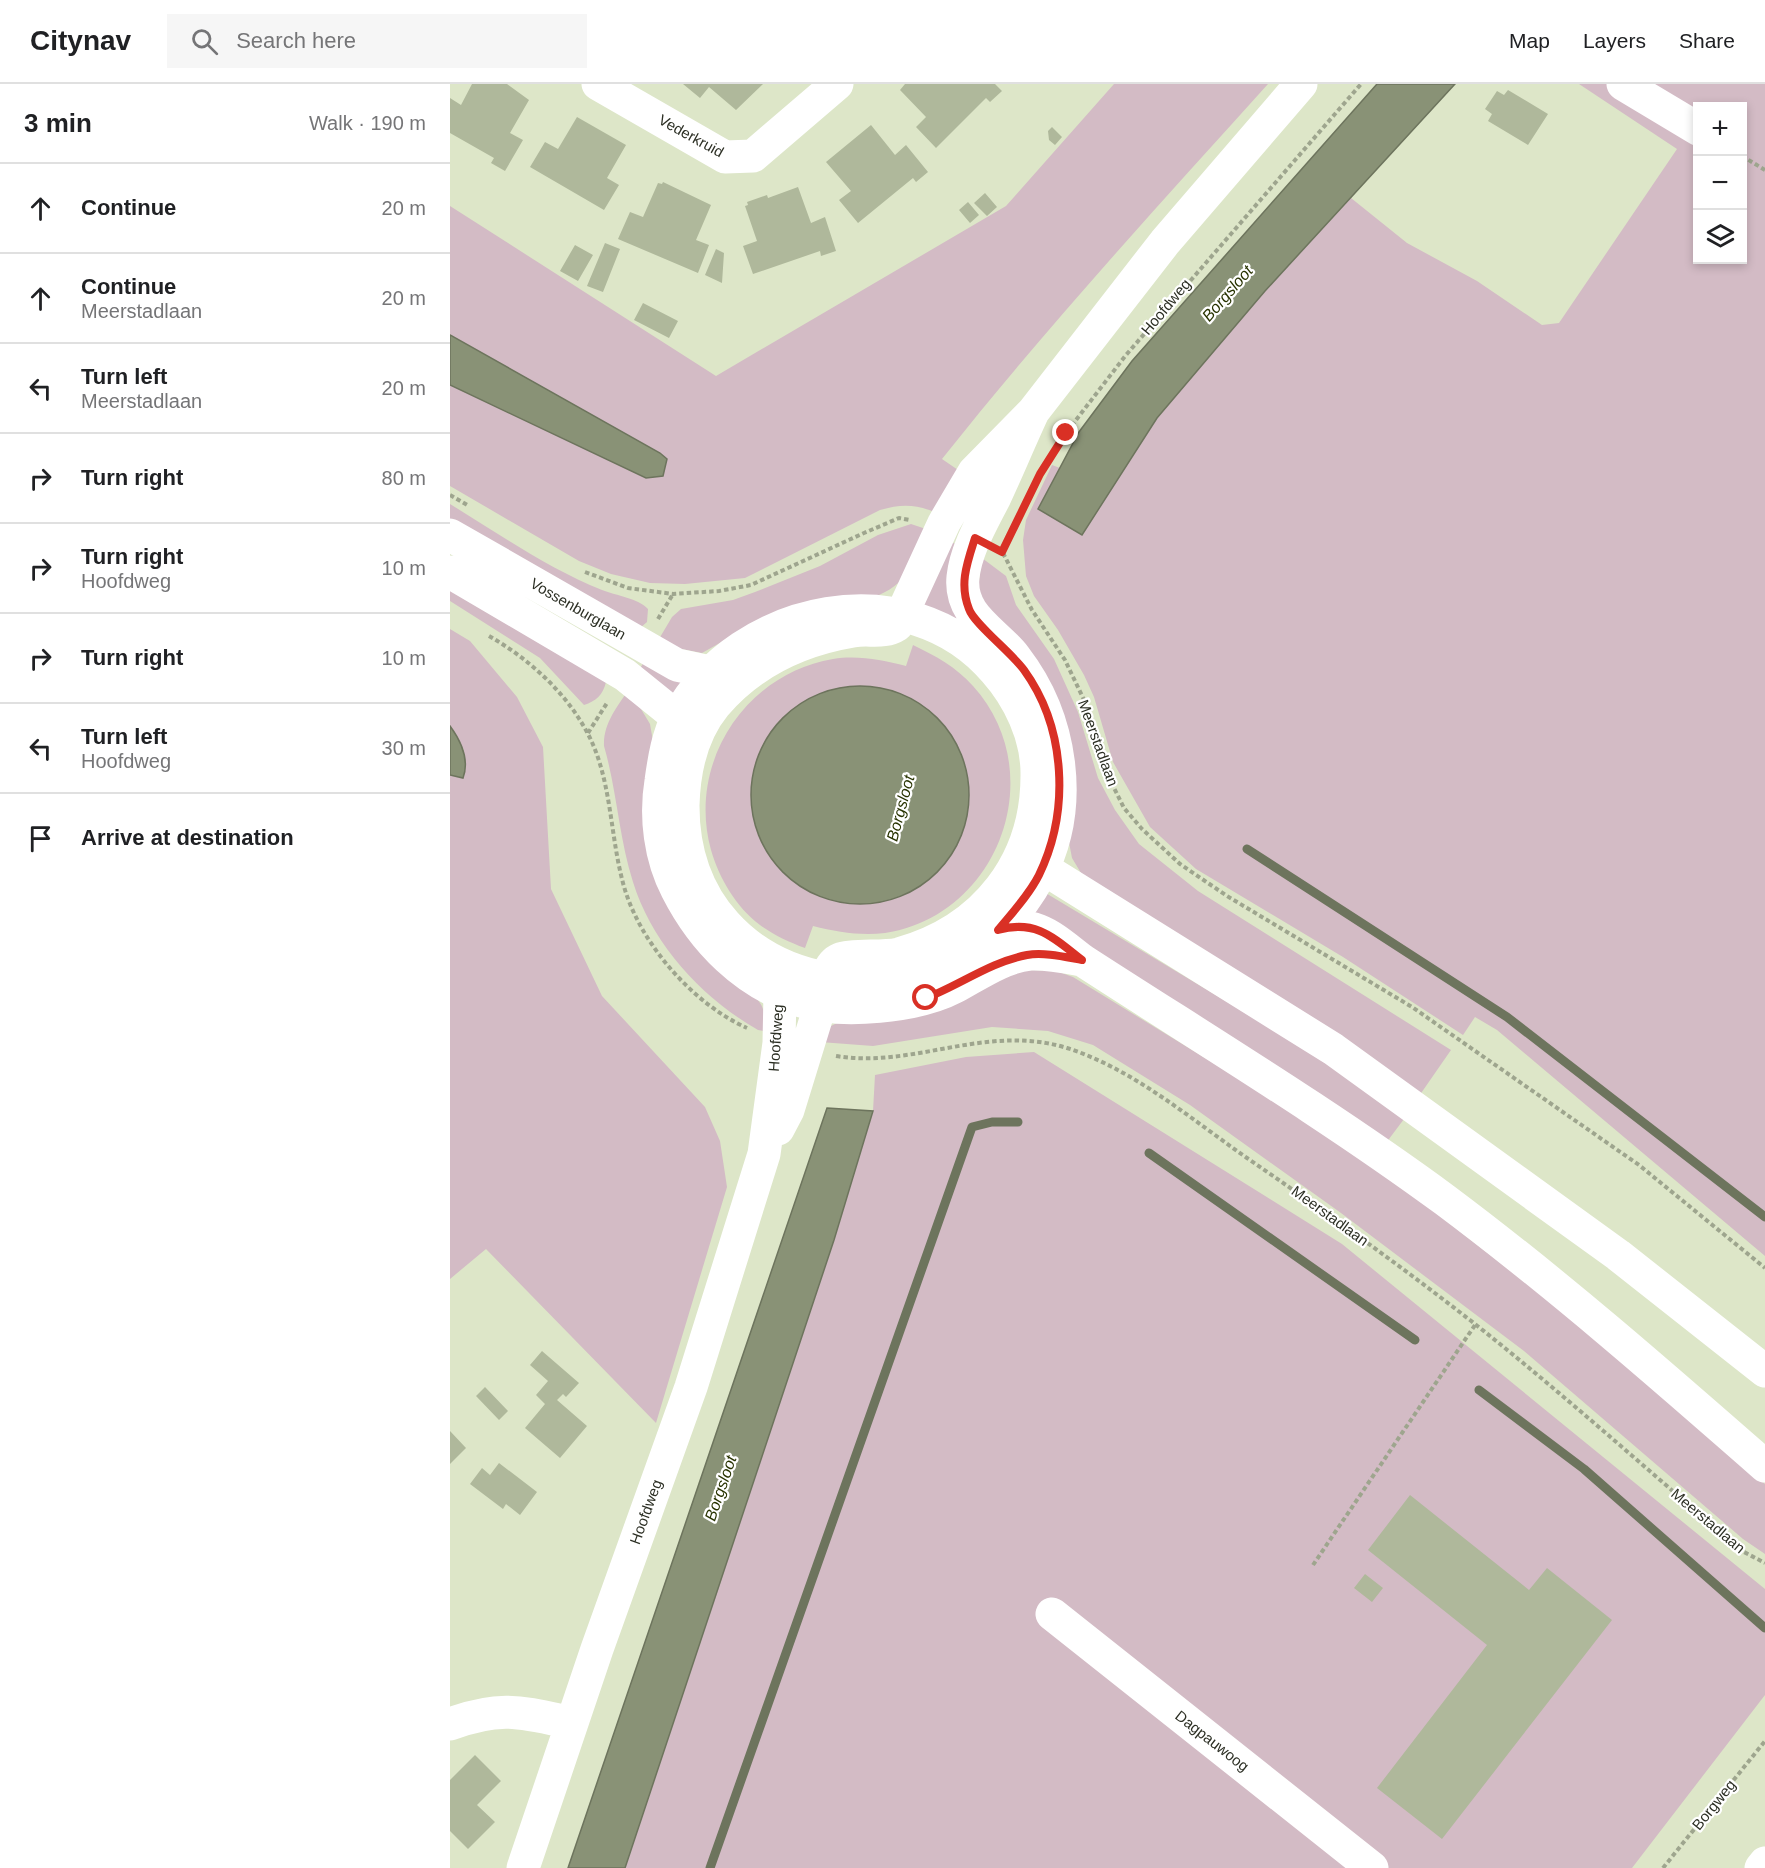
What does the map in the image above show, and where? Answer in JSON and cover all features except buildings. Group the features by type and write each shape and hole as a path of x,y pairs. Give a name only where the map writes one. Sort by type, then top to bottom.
{"main road":[{"name":"Vederkruid","path":"598,84 725,157 753,156 837,84"},
{"path":"1082,960 1029,954 996,964 952,988 926,998 868,1006 823,993 780,993 744,973 714,946 689,914 670,877 660,838 658,797 664,756 687,728 757,668 783,652 808,641 834,634 862,629 889,630 897,625 944,523 974,472 1033,412 1165,242 1301,84"},
{"path":"1623,84 1693,126"},
{"path":"823,993 832,967 840,959 892,956 928,946 966,923 1032,862 1057,824 1058,752 1049,718 1035,685 1012,654 969,611 963,578 989,545 1033,412"},
{"name":"Vossenburglaan","path":"450,535 677,665 710,672"},
{"path":"450,573 625,675 687,728"},
{"path":"868,610 902,614 944,628 980,653 1009,687 1028,726 1037,769 1032,862 1026,896 998,930 977,947 915,976 854,983 823,993 753,948 725,922 704,894 688,856 683,814 687,728 710,672 737,650 767,632 799,619 845,612 868,610"},
{"path":"1032,862 1333,1049 1618,1255 1765,1371"},
{"path":"998,930 1013,926 1033,927 1309,1105 1444,1200 1591,1313 1765,1466"},
{"name":"Hoofdweg","path":"523,1868 691,1388 764,1154 779,1043 780,993"},
{"name":"Hoofdweg","path":"764,1154 788,1110 823,993"},
{"name":"Dagpauwoog","path":"1052,1614 1372,1868"},
{"path":"450,1724 489,1713 513,1710 572,1723"},
{"path":"1761,1868 1765,1863"}],"path":[{"name":"Hoofdweg","path":"1047,464 1066,433 1126,355 1361,84"},
{"path":"1747,159 1765,170"},
{"path":"450,495 470,507"},
{"path":"581,571 628,588 673,594 719,591 751,585 825,549 899,518 944,523"},
{"path":"989,545 1007,542"},
{"name":"Meerstadlaan","path":"989,545 1065,660 1084,702 1112,784 1124,808 1142,829 1180,864 1199,877 1412,1007 1639,1165 1765,1268"},
{"path":"480,630 510,648 556,687 588,733"},
{"name":"Meerstadlaan","path":"834,1055 851,1058 881,1058 1009,1040 1047,1044 1094,1059 1140,1085 1328,1214 1475,1325 1744,1552 1765,1563"},
{"path":"1313,1565 1475,1325"},
{"name":"Borgweg","path":"1663,1868 1765,1741"}],"shaded area":[{"path":"1114,84 1268,84 1061,316 942,459 961,472 937,513 908,506 880,510 745,578 685,584 650,583 611,574 579,561 450,486 450,385 646,478 660,453 450,335 450,206 716,376 1006,206"},
{"path":"1579,84 1765,84 1765,1256 1497,1030 1475,1017 1463,1035 1343,957 1196,869 1150,827 1113,762 1094,697 1084,675 1058,630 1034,596 1026,576 1023,540 1026,520 1052,465 1060,468 1038,509 1082,535 1157,418 1265,291 1351,198 1407,243 1477,281 1542,325 1559,323 1677,149"},
{"path":"450,504 524,550 582,582 639,602 648,609 647,622 640,628 450,524"},
{"path":"911,524 926,529 915,559 898,583 879,595 790,607 773,613 702,653 656,644 672,617 681,609 733,600 755,592 820,566 878,535"},
{"path":"948,540 959,546 959,623 935,613 919,601"},
{"path":"982,558 1006,576 1016,605 1054,659 1078,712 1098,778 1115,810 1139,844 1198,891 1451,1050 1417,1099 1084,878 1072,858 1067,832 990,614 978,589"},
{"path":"450,584 606,682 601,694 592,702 584,705 540,658 450,601"},
{"path":"450,629 470,641 517,697 543,747 551,889 602,996 705,1107 720,1141 727,1187 656,1423 486,1249 450,1279 450,775 462,778 464,750 450,726"},
{"path":"913,645 938,658 960,673 973,686 996,721 1008,758 1010,797 1001,835 984,870 958,899 925,921 876,934 849,933 813,926 805,948 787,941 760,925 743,910 719,871 711,850 706,817 708,786 716,755 730,728 749,703 773,683 802,668 833,659 852,658 879,660 906,666","holes":["850,686 968,776 967,809 958,842 805,701 827,691"]},
{"path":"645,660 684,684 677,696 638,672"},
{"path":"629,689 650,724 687,936 705,955 754,995 763,1010 764,1031 758,1030 737,1017 699,985 666,948 642,905 628,865 604,746 608,723"},
{"path":"1044,892 1274,1030 1407,1115 1383,1147 1030,911"},
{"path":"1028,970 1056,971 1073,977 1355,1150 1610,1348 1765,1484 1765,1554 1743,1539 1524,1351 1341,1213 1190,1105 1093,1045 1048,1031 992,1027 873,1046 820,1042 831,1026 839,1022"},
{"path":"1034,1052 1342,1244 1765,1589 1765,1695 1632,1868 625,1868 834,1240 873,1111 875,1075 966,1057"}],"water":[{"name":"Borgsloot","path":"1377,84 1455,84 1265,291 1157,418 1082,535 1038,509 1079,432 1132,361"},
{"path":"450,335 660,453 667,459 663,476 646,478 450,385"},
{"name":"Borgsloot","path":"860,686 881,688 902,695 937,718 960,753 967,774 969,795 967,816 960,837 937,872 902,895 881,902 860,904 839,902 818,895 783,872 760,837 753,816 751,795 753,774 760,753 783,718 818,695 839,688"},
{"path":"450,726 458,738 465,757 463,778 450,775"},
{"name":"Borgsloot","path":"827,1108 873,1111 834,1240 625,1868 568,1868"}],"waterway":[{"path":"1247,849 1507,1017 1765,1217"},
{"path":"710,1868 972,1127 992,1122 1018,1122"},
{"path":"1149,1153 1415,1340"},
{"path":"1479,1390 1584,1469 1765,1628"}],"route":[{"path":"926,998 952,988 996,964 1029,954 1082,960 1055,939 1033,927 1013,926 998,930 1026,896 1038,877 1057,824 1058,752 1049,718 1035,685 1012,654 969,611 963,578 975,538 1002,552 1040,474 1066,433"}]}
